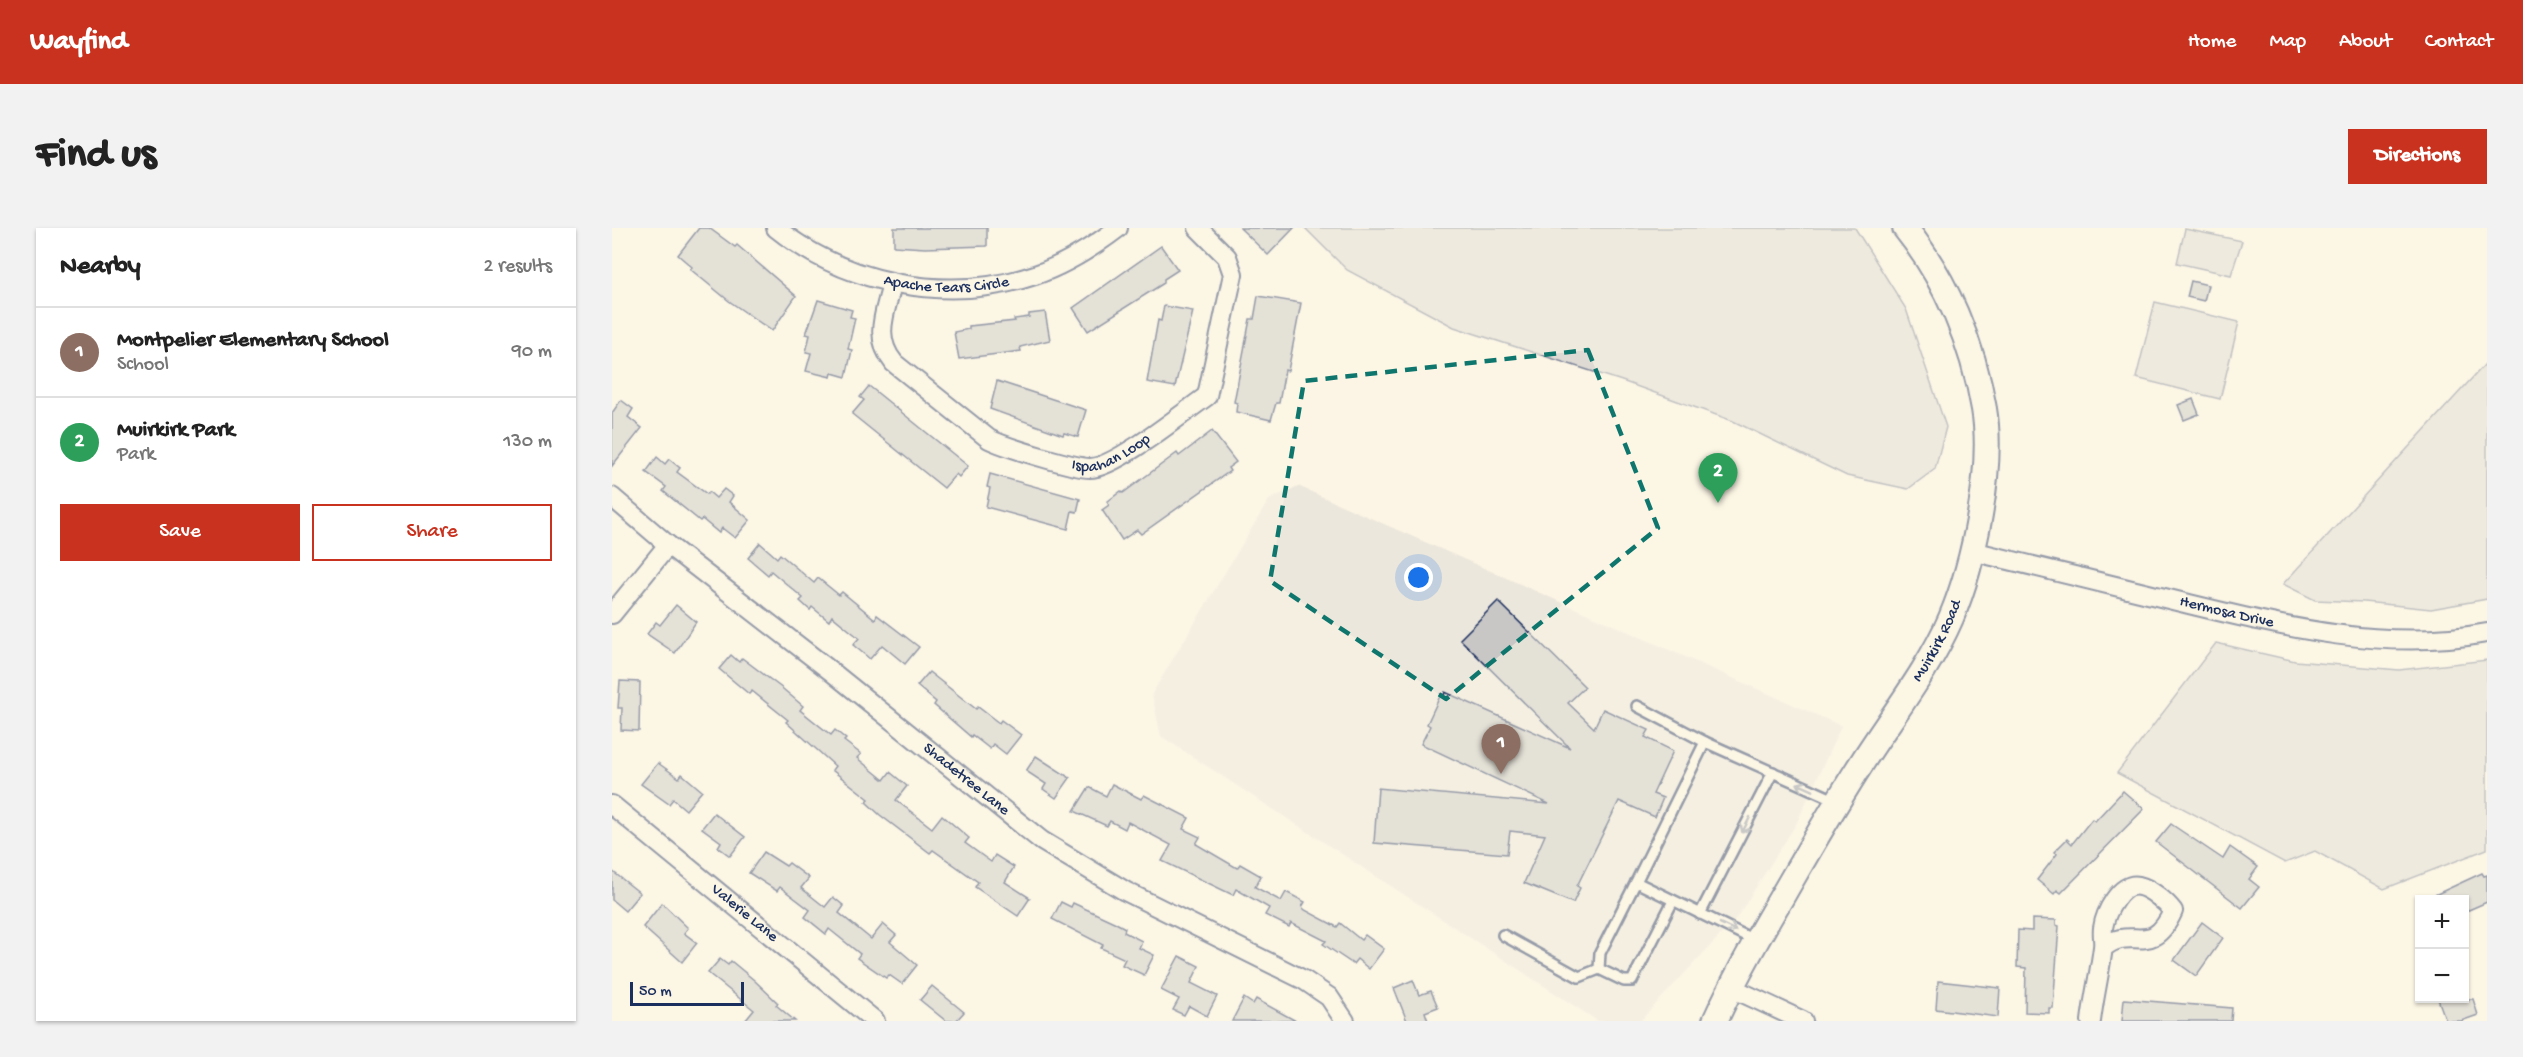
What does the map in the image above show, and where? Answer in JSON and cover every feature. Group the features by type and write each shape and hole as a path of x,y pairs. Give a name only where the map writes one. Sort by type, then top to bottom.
{"main road":[{"name":"Muirkirk Road","path":"1715,1021 1730,987 1837,801 1936,650 1960,596 1972,551 1985,481 1984,410 1962,326 1923,250 1905,228"}],"street":[{"name":"Apache Tears Circle","path":"776,228 801,235 838,264 892,285 912,287 979,285 1034,275 1062,265 1118,228"},
{"name":"Ispahan Loop","path":"892,285 881,333 885,351 894,363 989,439 1003,446 1091,468 1112,462 1207,396 1233,274 1227,257 1198,228"},
{"name":"Shadetree Lane","path":"612,497 668,545 832,672 1042,841 1125,891 1304,980 1329,997 1345,1021"},
{"path":"612,614 668,545"},
{"name":"Hermosa Drive","path":"1972,551 2224,613 2323,634 2405,639 2487,633"},
{"name":"Valerie Lane","path":"612,805 875,1021"},
{"path":"2091,1021 2103,948"},
{"path":"1730,987 1803,1021"}],"lane":[{"path":"1637,706 1705,742 1837,801"},
{"path":"1599,969 1600,953 1705,742"},
{"path":"1700,914 1773,772"},
{"path":"1636,882 1756,941"},
{"path":"1503,935 1579,977 1599,969 1624,981 1632,981 1673,901"}],"highlighted area":[{"path":"1588,350 1658,528 1446,699 1270,581 1304,381"}],"shaded area":[{"path":"1305,228 1855,228 1906,309 1946,427 1935,469 1908,489 1847,476 1733,421 1622,381 1454,327 1347,270"},
{"path":"2185,229 2242,241 2231,275 2177,263"},
{"path":"2155,302 2239,322 2220,399 2136,378"},
{"path":"2487,362 2487,599 2431,609 2315,600 2283,584"},
{"path":"1298,486 1841,726 1796,824 1737,917 1640,1021 1598,1021 1161,736 1152,694 1269,500"},
{"path":"2216,643 2295,661 2399,670 2487,660 2487,849 2384,889 2315,851 2285,863 2117,773"}],"building":[{"path":"699,228 709,228 735,247 737,245 796,296 772,331 729,301 690,269 692,267 678,255"},
{"path":"894,228 987,228 987,246 925,248 894,246"},
{"path":"1240,228 1294,228 1268,255"},
{"path":"1161,246 1178,270 1164,279 1164,283 1088,331 1073,308"},
{"path":"2191,281 2208,285 2204,301 2187,297"},
{"path":"1258,296 1301,303 1288,371 1285,370 1279,403 1276,403 1271,420 1236,412 1237,403 1234,402 1250,319 1254,319"},
{"path":"818,300 852,310 850,317 855,318 848,349 852,350 846,377 832,373 831,377 806,371 811,353 806,352 810,335 806,334"},
{"path":"1164,306 1193,311 1175,387 1147,382 1158,320 1161,321"},
{"path":"1045,312 1050,340 1020,347 1021,351 959,359 954,332 969,329 969,326 1015,321 1014,319 1029,317 1029,314"},
{"path":"997,381 1086,410 1078,437 1064,433 1063,435 990,409"},
{"path":"869,386 968,466 959,477 956,474 944,488 852,414 864,400 860,397"},
{"path":"2193,399 2199,414 2184,420 2178,405"},
{"path":"621,400 633,409 628,417 642,428 612,466 612,413"},
{"path":"1212,431 1236,462 1228,468 1230,471 1141,534 1137,530 1122,540 1102,510 1109,505 1107,502 1121,491 1123,493 1177,453 1179,456"},
{"path":"657,457 665,464 669,459 680,468 677,472 707,494 709,492 716,498 724,489 733,496 729,502 750,520 735,538 722,528 719,533 702,519 700,521 663,491 666,487 646,472"},
{"path":"990,474 1080,499 1077,512 1072,511 1068,529 986,507"},
{"path":"760,543 777,558 780,554 814,583 818,578 839,595 842,592 875,619 877,615 919,647 905,664 882,645 870,659 853,645 859,638 832,616 829,621 812,607 810,610 800,601 803,598 771,571 768,575 748,558"},
{"path":"1498,601 1585,687 1568,703 1594,728 1603,709 1649,730 1645,737 1673,751 1653,794 1663,798 1655,817 1619,801 1577,886 1580,888 1573,903 1524,883 1545,835 1510,831 1507,854 1374,843 1378,788 1549,804 1421,744 1430,726 1427,724 1441,694 1444,695 1445,692 1570,748 1460,639"},
{"path":"676,605 696,622 675,653 647,634 656,622 660,625"},
{"path":"731,655 739,662 742,658 783,689 803,706 800,710 831,735 835,730 846,739 844,741 861,754 857,758 884,780 890,772 907,786 896,800 932,828 942,815 969,838 965,843 991,862 995,855 1014,867 1005,882 1030,898 1018,916 975,887 978,882 933,850 930,853 880,815 866,802 869,799 832,770 835,766 786,722 788,720 752,691 749,694 719,669"},
{"path":"929,672 976,709 978,707 999,723 1001,720 1021,735 1006,754 993,744 990,749 972,735 971,737 934,705 936,702 917,686"},
{"path":"620,681 640,682 639,731 621,730 622,708 618,708"},
{"path":"1036,756 1070,778 1056,798 1043,789 1046,784 1026,771"},
{"path":"658,763 679,778 682,774 702,791 686,810 673,799 669,804 641,784"},
{"path":"1112,784 1141,799 1144,795 1189,818 1183,829 1200,837 1196,844 1237,868 1240,864 1261,876 1255,887 1281,901 1286,892 1305,902 1302,907 1305,910 1337,927 1340,923 1361,940 1365,935 1384,949 1369,969 1357,959 1353,964 1323,944 1326,941 1291,923 1289,927 1265,915 1269,908 1236,889 1233,895 1162,861 1171,845 1128,822 1125,829 1110,821 1107,826 1074,811 1089,787 1106,796"},
{"path":"2123,791 2144,809 2061,893 2057,890 2054,894 2037,880 2057,854 2054,852 2067,839 2072,844 2092,819 2095,821"},
{"path":"714,813 745,837 730,856 718,847 721,842 702,828"},
{"path":"2171,824 2223,859 2230,847 2258,867 2249,879 2259,887 2242,908 2156,842"},
{"path":"764,852 786,866 789,863 809,878 801,888 825,907 833,897 844,906 839,913 871,939 883,924 896,935 890,942 917,965 902,984 889,975 886,978 857,958 860,954 829,929 826,934 805,917 810,910 780,887 777,891 749,873"},
{"path":"612,871 640,893 625,911 612,900"},
{"path":"2482,873 2484,876 2487,875 2487,902 2469,910 2469,895 2435,895"},
{"path":"1061,902 1071,907 1073,903 1114,922 1125,928 1124,932 1142,941 1139,948 1154,955 1144,975 1122,965 1125,959 1101,948 1103,945 1052,919"},
{"path":"662,903 688,928 684,933 697,943 682,962 643,927"},
{"path":"2032,919 2056,920 2056,925 2059,926 2053,1008 2049,1008 2049,1013 2025,1012 2026,968 2017,967 2018,930 2032,931"},
{"path":"2202,922 2223,938 2196,976 2174,960"},
{"path":"1179,956 1199,966 1191,983 1217,996 1207,1016 1189,1006 1184,1015 1173,1010 1179,999 1161,990"},
{"path":"720,959 728,965 731,961 754,980 778,1003 776,1005 795,1021 745,1021 754,1010 708,973"},
{"path":"1413,980 1419,995 1431,991 1438,1007 1425,1012 1428,1021 1407,1021 1394,988"},
{"path":"1938,981 2000,988 1998,1017 1936,1009"},
{"path":"932,986 964,1012 956,1021 946,1021 920,1000"},
{"path":"1244,998 1253,1004 1256,999 1296,1021 1232,1021"},
{"path":"2124,999 2232,1008 2231,1021 2122,1021"},
{"path":"2469,999 2473,999 2478,1015 2461,1021 2446,1021 2439,1003 2469,1003"}],"place":[{"name":"Muirkirk Park","path":"1718,503"},
{"name":"Montpelier Elementary School","path":"1501,774"}]}
